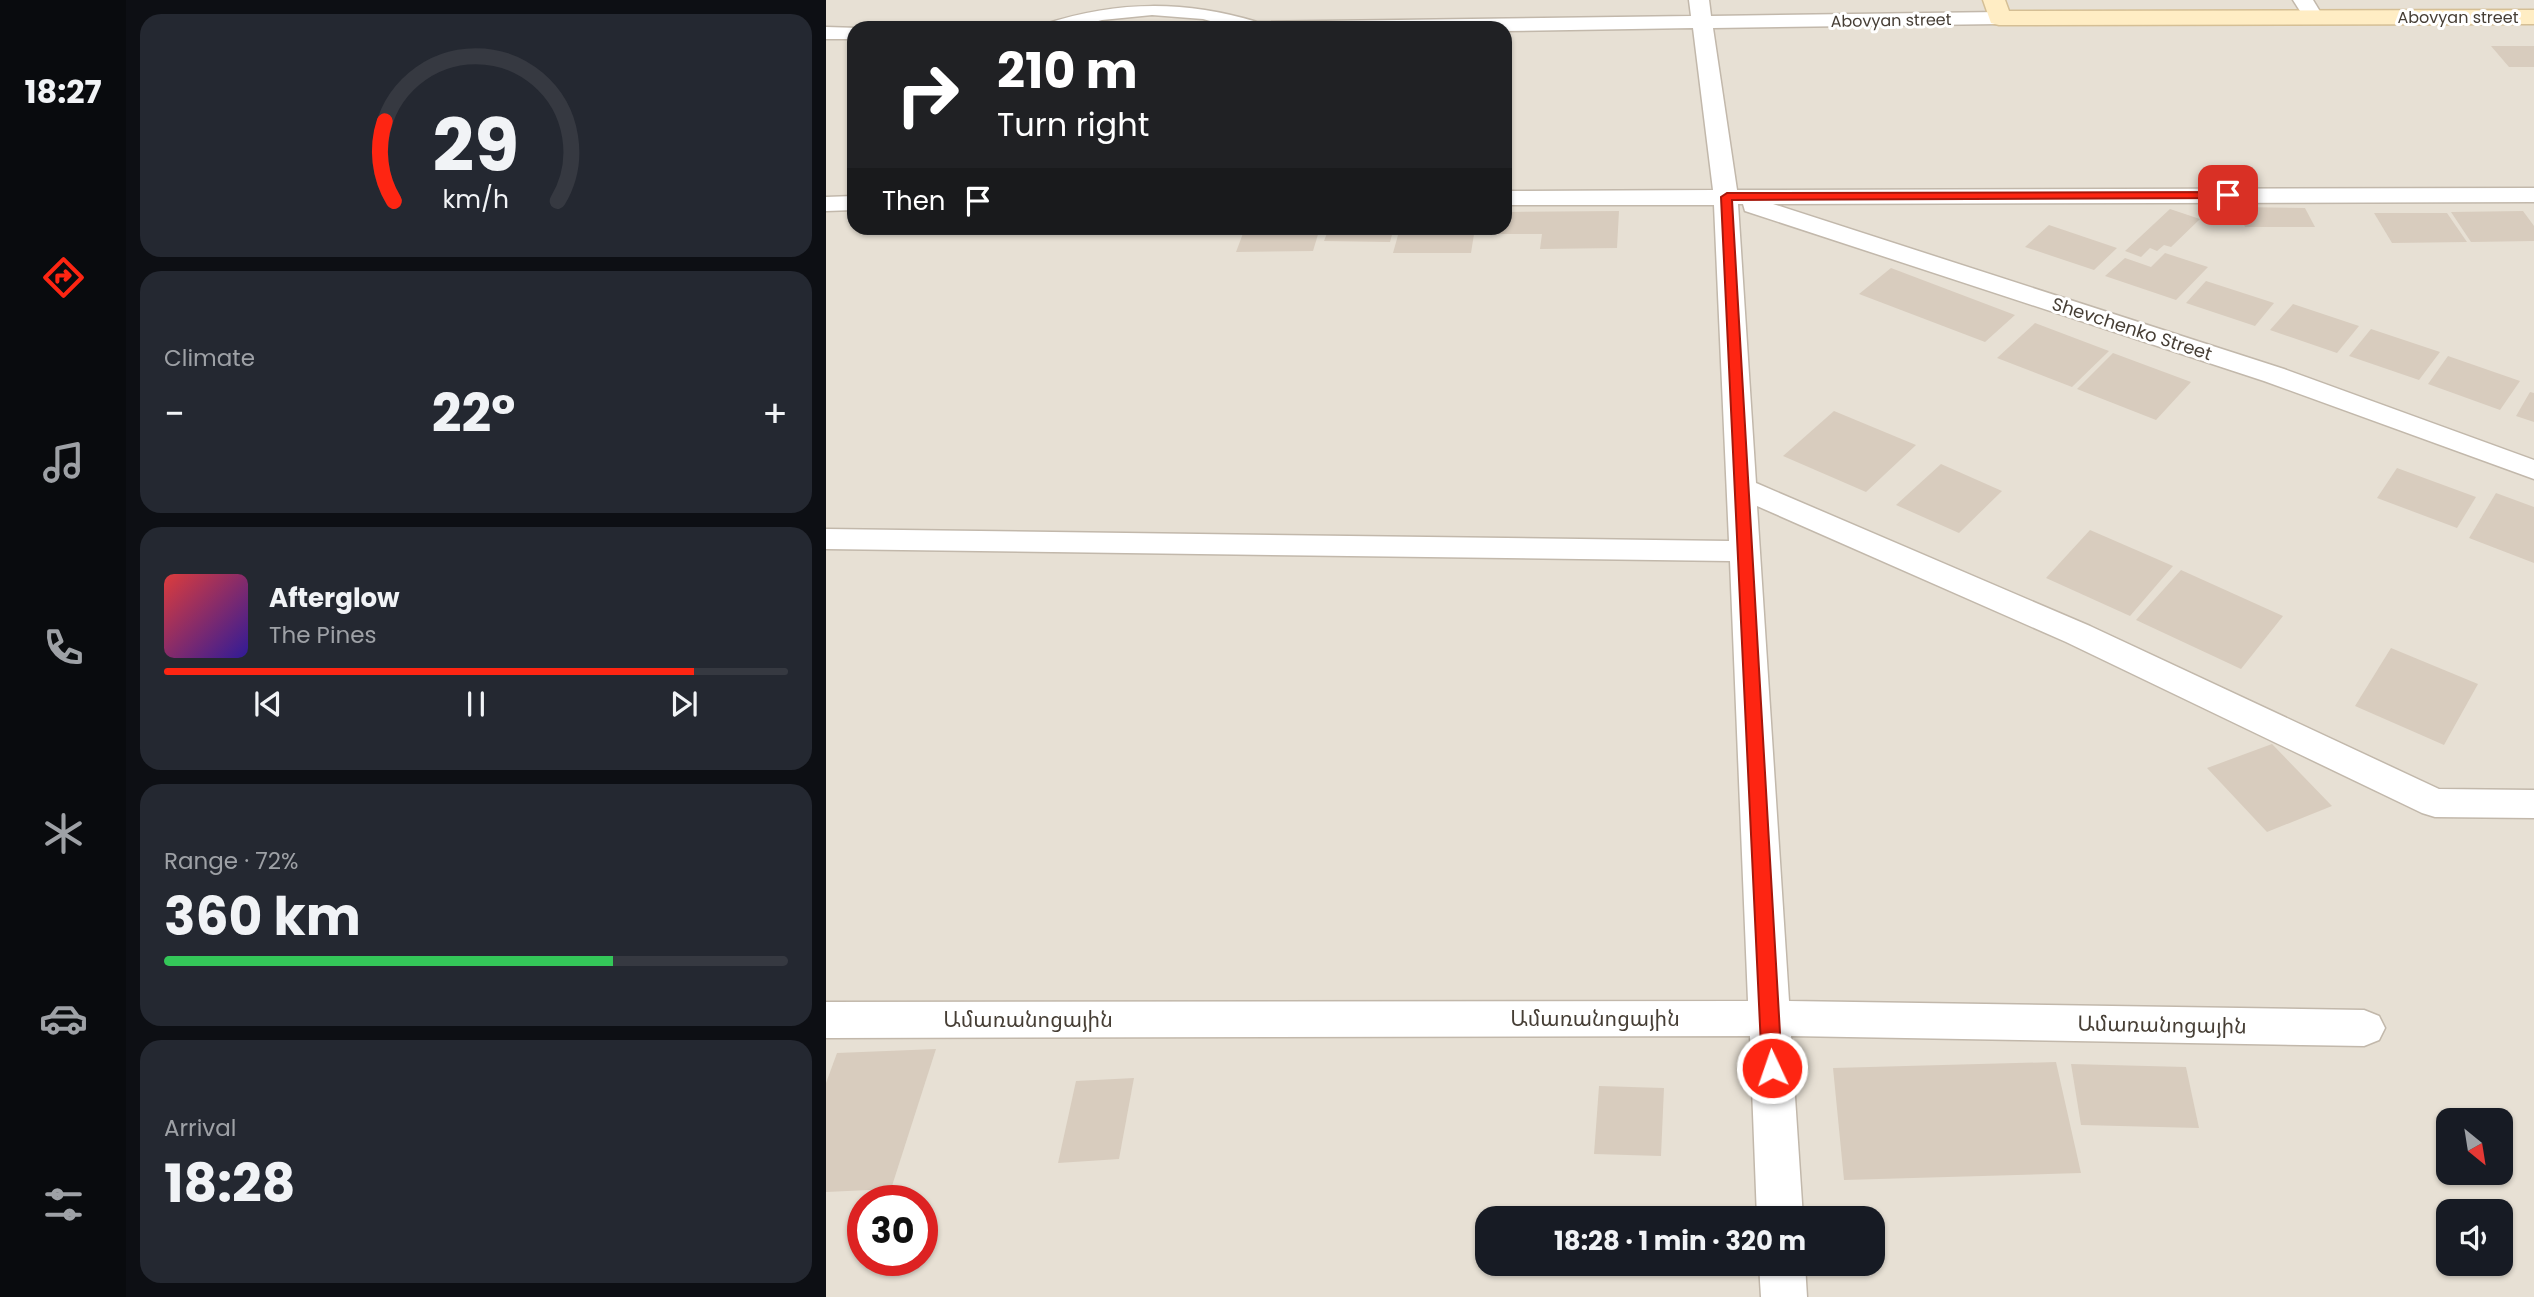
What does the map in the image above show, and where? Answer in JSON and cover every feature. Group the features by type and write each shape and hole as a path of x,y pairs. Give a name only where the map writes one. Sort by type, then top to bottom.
{"main road":[{"name":"Abovyan street","path":"1996,9 2308,9 2534,17"}],"street":[{"path":"1866,0 1954,19"},
{"path":"1072,21 1089,15 1138,7 1188,8 1226,15 1237,21"},
{"name":"Abovyan street","path":"1449,21 1700,11 1954,19 1996,9"},
{"path":"1700,11 1727,197 1779,1206"},
{"path":"826,33 847,33"},
{"path":"1512,198 2534,195"},
{"name":"Shevchenko Street","path":"1727,197 2274,375 2534,470"},
{"path":"826,204 847,203"},
{"path":"1742,488 2078,634 2435,803 2534,804"},
{"path":"826,540 1745,551"},
{"name":"Ամառանոցային","path":"826,1020 1769,1018 2364,1028"},
{"path":"1783,1276 1784,1297"}],"shaded area":[{"path":"826,0 2534,0 2534,1297 826,1297"}],"building":[{"path":"2491,46 2534,46 2534,67 2509,67"},
{"path":"2236,207 2305,208 2315,227 2245,227"},
{"path":"2170,209 2200,219 2171,247 2164,245 2157,251 2150,248 2141,257 2125,251"},
{"path":"1619,211 1617,248 1540,249 1542,234 1512,234 1512,212"},
{"path":"2523,211 2534,226 2534,241 2471,242 2451,212"},
{"path":"2374,213 2447,213 2467,242 2392,243"},
{"path":"2049,225 2117,248 2094,270 2025,247"},
{"path":"1242,235 1318,235 1313,251 1236,252"},
{"path":"1326,235 1392,235 1390,242 1324,241"},
{"path":"1398,235 1474,235 1471,253 1393,253"},
{"path":"2165,253 2208,267 2176,300 2105,276 2125,258 2151,267"},
{"path":"1891,268 2015,315 1985,342 1859,294"},
{"path":"2206,281 2274,303 2255,326 2186,303"},
{"path":"2293,304 2359,326 2337,353 2270,330"},
{"path":"2035,323 2109,351 2072,387 1997,358"},
{"path":"2371,329 2440,352 2419,380 2349,356"},
{"path":"2113,353 2191,382 2156,420 2077,389"},
{"path":"2448,356 2520,381 2500,410 2428,384"},
{"path":"2530,392 2534,393 2534,422 2516,416"},
{"path":"1834,411 1916,445 1866,492 1783,456"},
{"path":"1941,464 2002,491 1959,533 1896,505"},
{"path":"2397,468 2476,497 2457,528 2377,498"},
{"path":"2496,493 2534,507 2534,563 2469,538"},
{"path":"2090,530 2173,566 2130,616 2046,578"},
{"path":"2181,570 2283,616 2241,669 2136,620"},
{"path":"2391,648 2478,684 2444,745 2355,706"},
{"path":"2272,744 2332,806 2267,832 2207,768"},
{"path":"936,1049 892,1185 847,1185 847,1191 826,1192 826,1083 837,1053"},
{"path":"2056,1062 2081,1173 1844,1180 1833,1068"},
{"path":"2071,1064 2186,1067 2199,1128 2081,1125"},
{"path":"1134,1078 1119,1159 1058,1163 1076,1081"},
{"path":"1599,1086 1664,1088 1661,1156 1594,1154"}],"route":[{"path":"1772,1068 1727,197 2228,195"}]}
